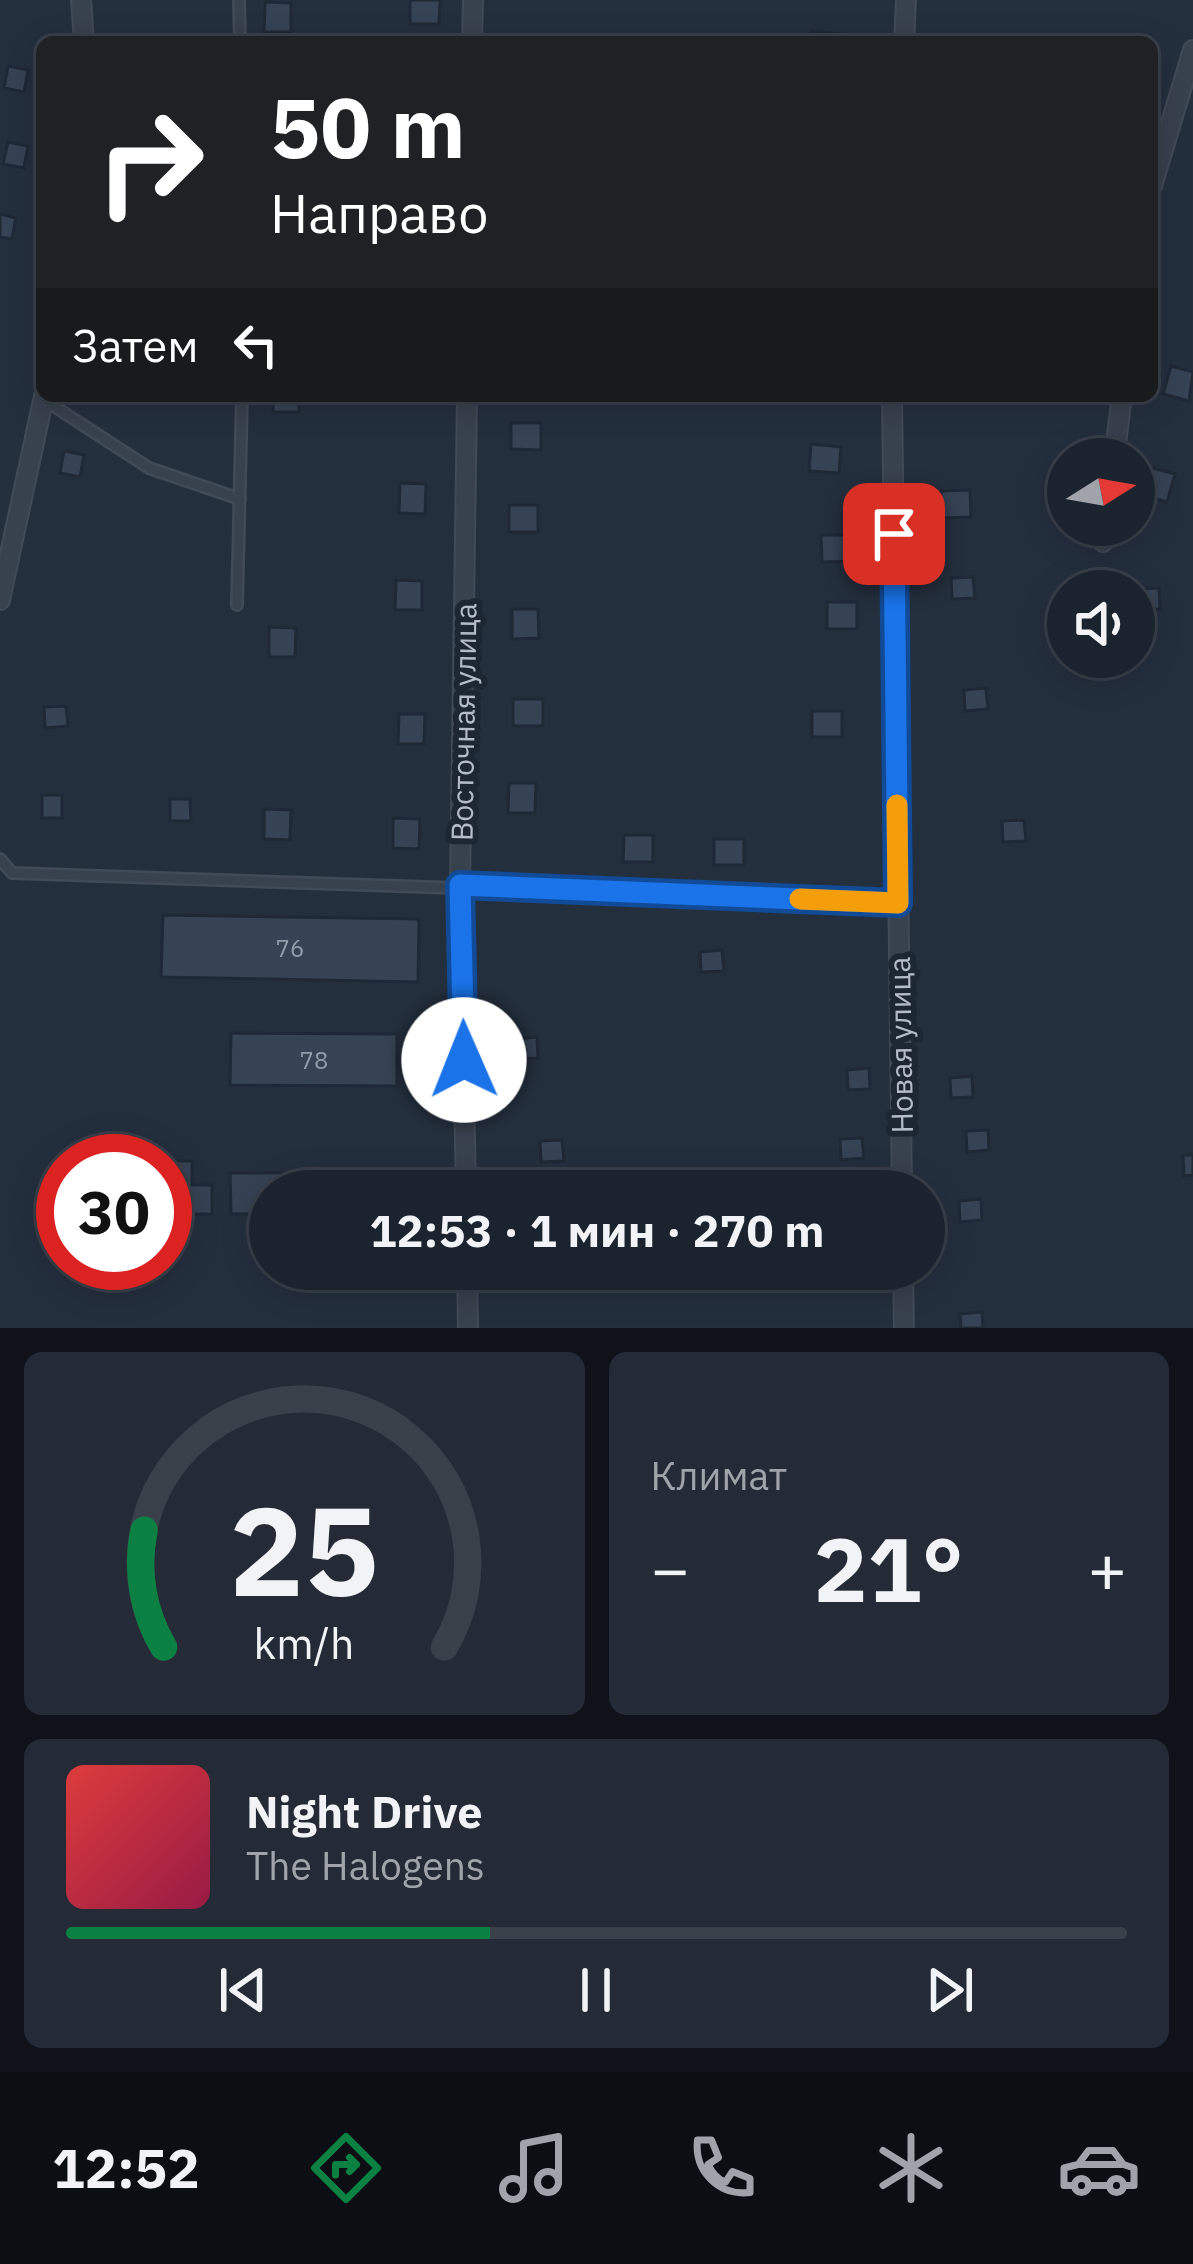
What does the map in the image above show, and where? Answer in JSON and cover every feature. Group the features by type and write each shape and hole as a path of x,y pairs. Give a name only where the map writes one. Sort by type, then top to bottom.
{"street":[{"path":"81,0 84,36"},
{"path":"472,36 473,0"},
{"path":"904,36 906,0"},
{"path":"1158,166 1193,50"},
{"path":"0,600 42,402"},
{"name":"Восточная улица","path":"466,1170 460,885 467,402"},
{"name":"Новая улица","path":"892,402 902,1170"},
{"path":"1117,438 1121,402"},
{"path":"467,1290 468,1328"},
{"path":"903,1290 904,1328"}],"lane":[{"path":"238,0 240,36"},
{"path":"50,402 149,468 239,499"},
{"path":"237,605 242,402"},
{"path":"0,859 12,873 898,903"}],"building":[{"path":"410,0 440,0 439,24 410,24"},
{"path":"265,2 291,3 291,32 264,32"},
{"path":"811,31 841,34 841,36 811,36"},
{"path":"8,66 28,70 24,92 4,88"},
{"path":"8,142 28,146 24,168 3,164"},
{"path":"0,214 16,218 12,239 0,237"},
{"path":"1171,366 1193,372 1189,401 1163,394"},
{"path":"273,402 299,402 299,412 273,412"},
{"path":"511,423 541,423 541,450 511,449"},
{"path":"811,444 841,447 839,473 809,471"},
{"path":"64,451 84,455 80,477 60,473"},
{"path":"1155,469 1175,474 1167,502 1155,499"},
{"path":"400,483 426,484 425,514 399,513"},
{"path":"970,490 971,517 942,518 941,491"},
{"path":"509,505 538,505 538,532 509,532"},
{"path":"821,535 851,535 851,561 822,562"},
{"path":"973,577 975,598 952,599 951,578"},
{"path":"396,580 422,581 422,610 395,610"},
{"path":"1155,588 1159,588 1160,609 1155,609"},
{"path":"827,602 857,602 857,629 827,629"},
{"path":"512,609 538,609 539,638 512,639"},
{"path":"269,627 296,628 295,657 269,657"},
{"path":"986,688 988,709 965,711 964,690"},
{"path":"513,699 543,699 543,726 513,726"},
{"path":"66,706 68,726 45,728 44,707"},
{"path":"812,711 842,711 842,737 812,737"},
{"path":"399,714 425,714 424,744 398,744"},
{"path":"509,783 536,783 535,813 508,813"},
{"path":"42,795 62,795 62,818 42,818"},
{"path":"170,799 190,799 191,821 170,821"},
{"path":"264,809 291,810 290,840 264,839"},
{"path":"393,818 420,819 419,849 393,848"},
{"path":"1024,820 1026,841 1003,842 1002,821"},
{"path":"624,835 653,835 653,862 623,862"},
{"path":"714,839 744,839 744,865 714,865"},
{"path":"163,915 419,919 418,982 161,977"},
{"path":"722,950 724,971 701,972 700,952"},
{"path":"231,1033 397,1034 397,1086 230,1085"},
{"path":"537,1037 538,1058 516,1059 515,1039"},
{"path":"869,1068 870,1089 848,1090 847,1070"},
{"path":"972,1076 973,1097 951,1098 950,1078"},
{"path":"988,1130 989,1150 967,1152 966,1131"},
{"path":"862,1138 864,1158 841,1160 840,1139"},
{"path":"562,1140 564,1161 541,1162 540,1141"},
{"path":"1183,1155 1193,1155 1193,1175 1184,1176"},
{"path":"230,1173 249,1173 249,1214 231,1214"},
{"path":"192,1185 212,1185 212,1214 192,1214"},
{"path":"981,1199 982,1220 960,1222 959,1201"},
{"path":"982,1312 983,1328 961,1328 960,1314"}],"slow traffic":[{"path":"800,899 898,903 897,805"}],"route":[{"path":"464,1060 460,885 898,903 894,534"}]}
